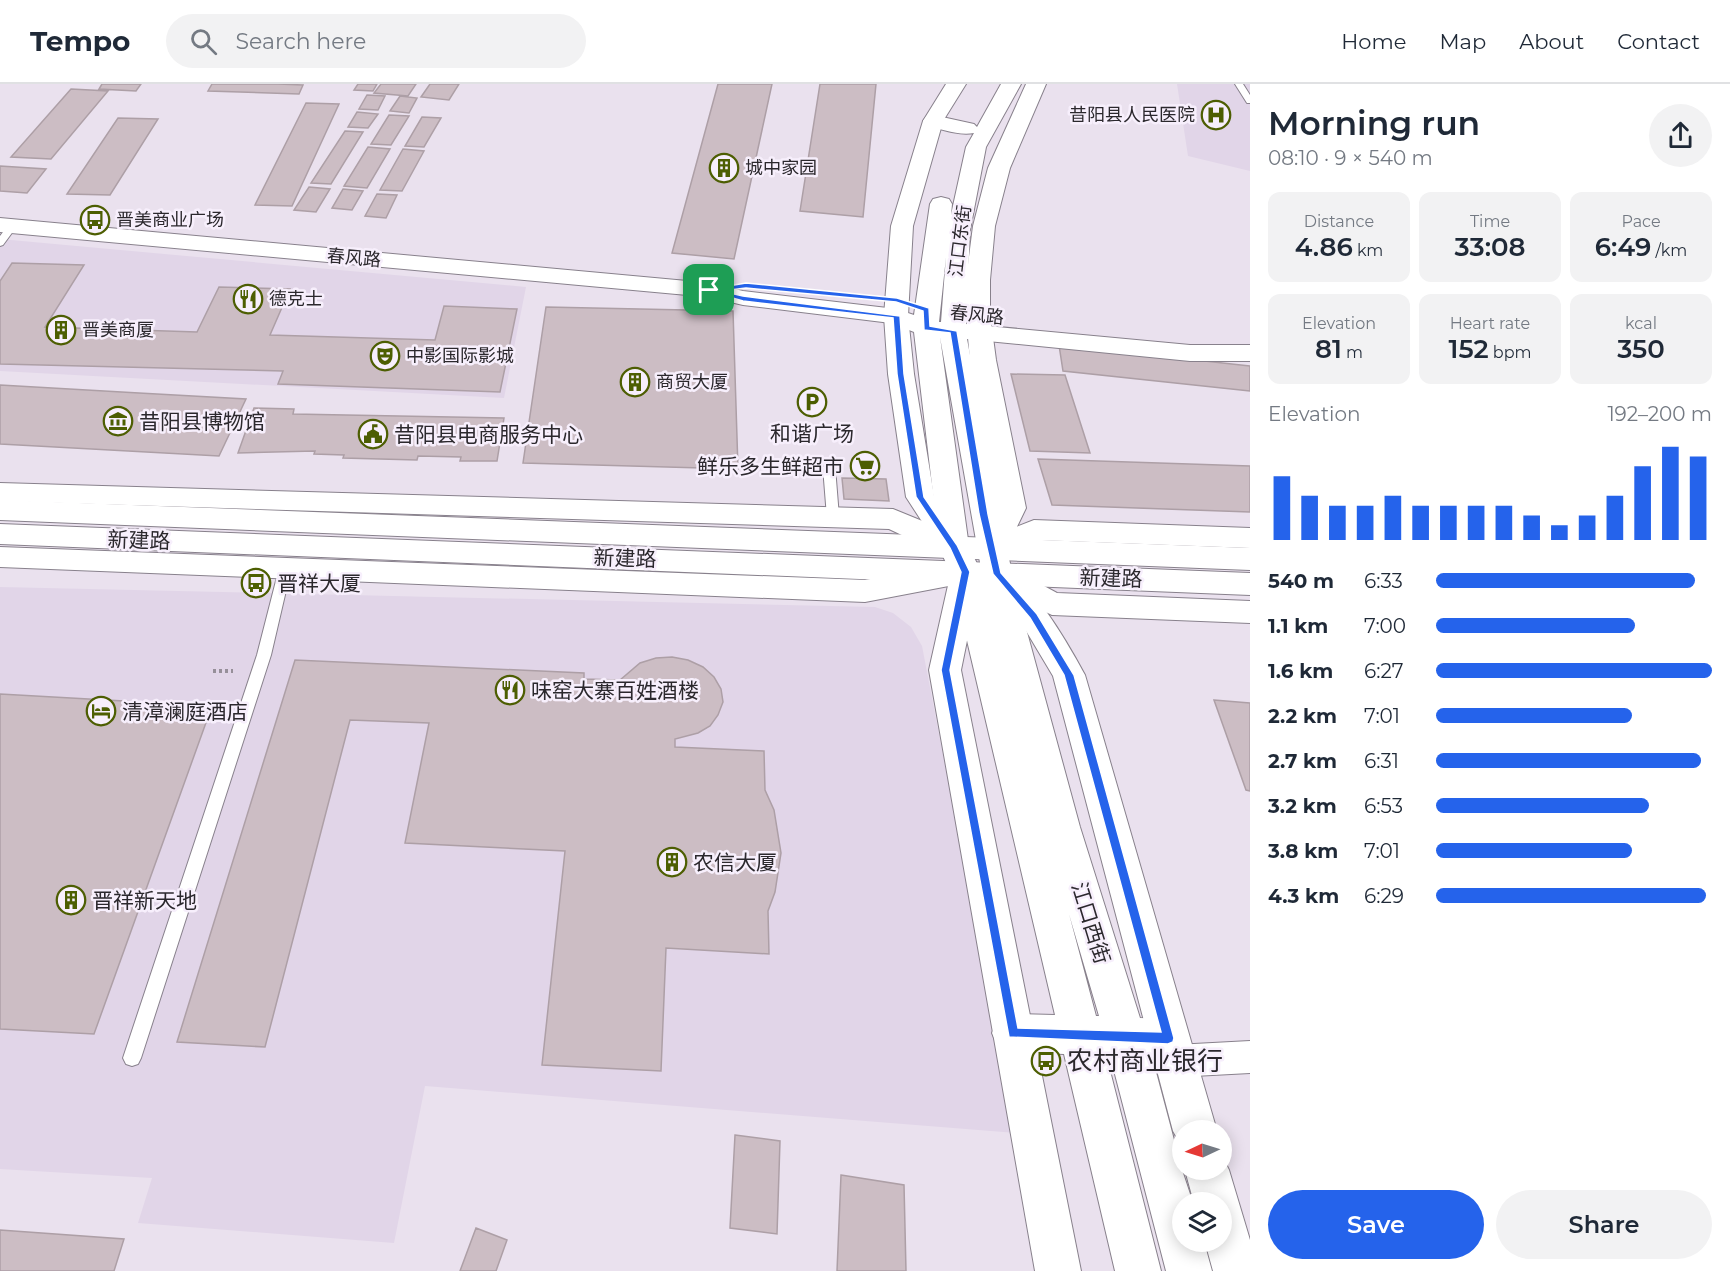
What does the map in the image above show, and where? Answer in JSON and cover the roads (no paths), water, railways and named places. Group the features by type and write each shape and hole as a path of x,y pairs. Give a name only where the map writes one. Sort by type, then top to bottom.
{"main road":[{"path":"956,84 933,121 902,226 897,308 901,374 920,497 977,561 1034,616 1069,675 1192,1120"},
{"name":"江口东街","path":"977,561 984,514 940,320 976,147 975,130 990,84"},
{"name":"江口东街","path":"952,155 1011,84"},
{"path":"1036,84 999,168 984,226 979,324 983,360 1011,508 977,561 945,670 1058,1271"},
{"path":"933,121 1011,139"},
{"name":"江口东街","path":"945,188 938,220 940,320 977,561"},
{"name":"春风路","path":"4,231 709,290 743,298 897,308 940,320 1190,353 1247,353"},
{"path":"0,492 893,519 977,561 1052,604 1250,612"},
{"name":"新建路","path":"0,510 977,561 1250,584"},
{"path":"0,557 865,591 977,561 1034,531 1250,538"},
{"name":"新建路","path":"0,534 977,561 1250,559"},
{"name":"江口西街","path":"977,561 1078,1035 1137,1271"},
{"name":"江口西街","path":"977,561 1126,1037 1189,1271"},
{"path":"1013,1033 1126,1037 1172,1050"},
{"path":"1231,1252 1236,1271"}],"street":[{"path":"1172,1050 1250,1058"}],"lane":[{"path":"1239,84 1250,101"},
{"path":"829,467 833,517"},
{"path":"132,1058 264,655 285,569"}],"place":[{"name":"昔阳县人民医院","path":"1216,115"},
{"name":"城中家园","path":"724,168"},
{"name":"晋美商业广场","path":"95,220"},
{"name":"德克士","path":"248,299"},
{"name":"晋美商厦","path":"61,330"},
{"name":"中影国际影城","path":"385,356"},
{"name":"商贸大厦","path":"635,382"},
{"name":"和谐广场","path":"812,402"},
{"name":"昔阳县博物馆","path":"118,421"},
{"name":"昔阳县电商服务中心","path":"373,434"},
{"name":"鲜乐多生鲜超市","path":"865,466"},
{"name":"晋祥大厦","path":"256,583"},
{"name":"味窑大寨百姓酒楼","path":"510,690"},
{"name":"清漳澜庭酒店","path":"101,711"},
{"name":"农信大厦","path":"672,862"},
{"name":"晋祥新天地","path":"71,900"},
{"name":"农村商业银行","path":"1046,1061"}]}
